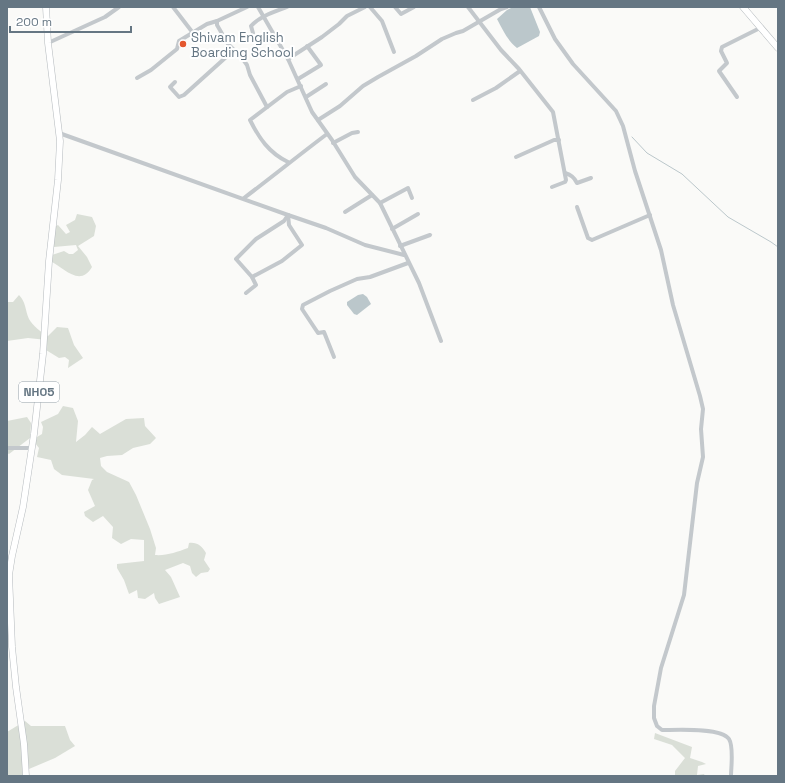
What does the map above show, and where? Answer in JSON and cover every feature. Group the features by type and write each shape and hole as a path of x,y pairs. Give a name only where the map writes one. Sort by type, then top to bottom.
{"main road":[{"name":"NH05","path":"26,776 24,744 12,647 10,575 12,556 23,507 43,354 49,261 58,180 59,133 48,43 46,7"},
{"path":"743,7 778,48"}],"street":[{"path":"48,43 105,17 119,7"},
{"path":"173,7 192,33"},
{"path":"137,78 151,70 177,49 179,41 208,24 247,7"},
{"path":"258,7 288,58 312,112 355,177 380,203 404,255 419,283 441,341"},
{"path":"253,33 251,26 264,16 287,7"},
{"path":"288,58 322,37 347,16 366,7"},
{"path":"370,7 382,21 394,52"},
{"path":"395,7 401,14 414,7"},
{"path":"468,7 553,112 565,174 565,182 552,187"},
{"path":"318,120 340,106 363,86 378,77 416,56 442,39 456,32 463,31 507,7"},
{"path":"539,7 555,39 573,64 616,111 623,126 635,171 661,250 673,305 700,396 703,409 701,429 703,457 697,483 684,594 657,686 654,718 657,726 662,730 699,730 726,736 731,747 731,776"},
{"path":"217,21 217,25 224,37 247,65 250,75 267,107"},
{"path":"737,97 719,71 727,63 720,51 722,47 760,28"},
{"path":"298,79 321,65 308,46"},
{"path":"175,82 170,87 179,97 184,95 234,50"},
{"path":"473,100 499,86 520,71"},
{"path":"306,97 326,84"},
{"path":"288,162 277,156 266,147 250,120 287,92 301,86"},
{"path":"333,143 352,133 358,132"},
{"path":"59,133 326,228 365,245 404,255"},
{"path":"244,198 275,175 288,162 327,134"},
{"path":"516,157 554,140 559,140"},
{"path":"565,174 571,175 577,183 591,178"},
{"path":"380,203 408,188 412,198"},
{"path":"345,212 372,195"},
{"path":"577,207 588,238 592,240 650,215"},
{"path":"392,229 418,214"},
{"path":"246,293 256,285 252,277 236,259 248,246 284,221 288,215"},
{"path":"252,277 282,261 302,245 289,225 288,215"},
{"path":"400,246 430,235"},
{"path":"334,357 324,332 318,333 303,312 303,305 330,290 357,279 370,277 408,263"},
{"path":"7,448 31,448"}],"shaded area":[{"path":"513,7 530,7 540,32 539,36 517,48 503,31 497,19"},
{"path":"77,214 92,217 96,226 94,236 78,246 87,257 92,267 82,276 71,274 50,261 52,255 64,251 69,254 73,254 78,250 76,245 54,247 53,243 54,227 58,225 66,234 70,232 66,225 75,220"},
{"path":"363,294 367,297 371,304 357,315 354,314 347,305 347,302 358,295"},
{"path":"19,295 24,303 30,321 40,331 48,336 57,327 68,328 74,345 83,358 68,368 69,360 65,357 59,358 46,350 47,340 28,338 7,341 7,302 13,302"},
{"path":"63,406 73,408 78,421 76,442 92,427 100,434 126,419 144,418 145,426 156,438 150,444 133,448 122,455 100,458 101,466 107,472 129,482 150,529 156,548 155,555 180,551 188,548 189,543 194,543 203,548 206,553 204,560 210,569 208,572 201,573 196,577 192,573 190,566 183,563 165,570 171,577 180,597 159,604 154,593 145,599 138,598 137,590 129,594 124,580 117,568 117,564 144,561 144,540 131,539 121,544 112,538 113,527 103,516 93,522 85,516 84,512 95,506 88,490 92,480 94,479 62,475 54,469 51,460 37,457 39,448 35,443 37,437 42,434 43,427 41,422 58,414"},
{"path":"27,417 31,423 30,438 9,454 7,453 7,421"},
{"path":"25,721 31,726 65,726 70,740 75,746 55,758 29,769 29,776 7,776 7,732"},
{"path":"655,733 692,747 690,758 706,764 698,766 697,775 704,774 705,776 675,775 675,771 685,758 672,745 654,739"}],"waterway":[{"path":"632,137 647,153 682,174 728,217 778,247"}],"place":[{"name":"Shivam English Boarding School","path":"183,44"}]}
